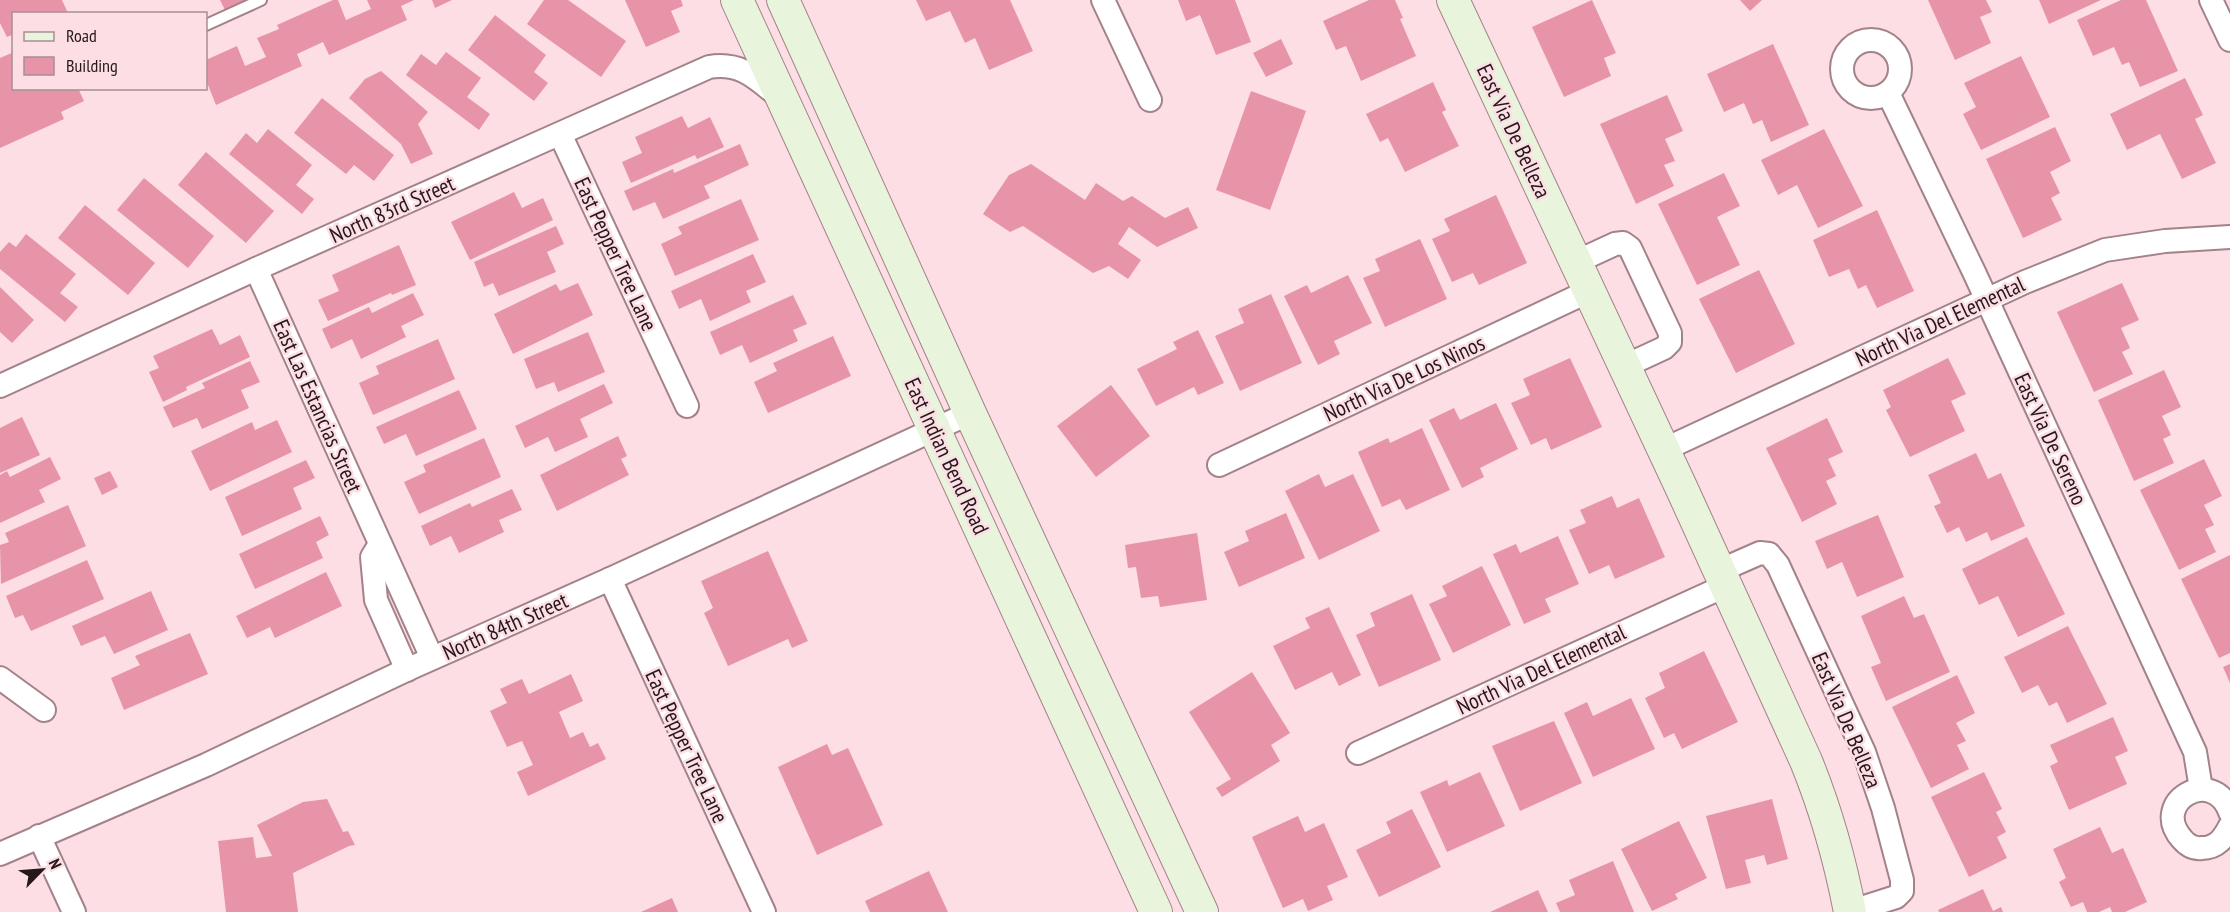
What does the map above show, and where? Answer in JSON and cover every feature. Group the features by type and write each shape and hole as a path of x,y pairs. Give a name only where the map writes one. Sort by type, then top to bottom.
{"main road":[{"name":"East Indian Bend Road","path":"737,0 1156,912"},
{"name":"East Indian Bend Road","path":"783,0 970,413 1202,912"},
{"name":"East Via De Belleza","path":"1453,0 1806,761 1821,796 1842,870 1850,912"}],"street":[{"path":"1103,0 1150,100"},
{"path":"2211,0 2230,40"},
{"name":"North 83rd Street","path":"0,387 256,269 709,67 730,66 748,72 782,99"},
{"name":"East Via De Sereno","path":"1888,93 2195,752 2202,789"},
{"name":"East Pepper Tree Lane","path":"560,134 687,406"},
{"name":"North Via Del Elemental","path":"1663,450 2025,282 2105,250 2164,241 2230,237"},
{"path":"1576,262 1615,244 1623,243 1630,248 1670,333 1670,342 1664,348 1623,367"},
{"name":"East Las Estancias Street","path":"256,269 432,658"},
{"name":"North Via De Los Ninos","path":"1219,465 1589,291"},
{"name":"North 84th Street","path":"0,854 206,765 432,658 610,579 970,413"},
{"path":"380,544 372,557 376,600 407,670"},
{"name":"East Via De Belleza","path":"1722,578 1760,553 1769,554 1864,752 1883,808 1902,880 1902,891 1896,897 1850,912"},
{"name":"North Via Del Elemental","path":"1358,753 1722,578"},
{"name":"East Pepper Tree Lane","path":"610,579 764,912"},
{"path":"0,678 44,710"},
{"path":"2230,812 2222,798 2211,791 2202,789 2187,793 2179,799 2173,811 2172,823 2176,833 2185,843 2202,848 2219,843 2230,826"},
{"path":"39,836 74,912"}],"lane":[{"path":"207,25 261,0"}],"building":[{"path":"0,0 62,0 67,11 12,12 12,35 7,37 0,23"},
{"path":"220,0 253,0 226,12"},
{"path":"333,0 338,0 346,20 371,9 367,0 414,0 401,6 407,20 329,55 323,42 297,54 302,66 216,105 207,82 207,60 237,46 245,66 266,57 257,38 279,29 277,25"},
{"path":"432,0 452,0 435,8"},
{"path":"544,0 568,0 626,41 601,77 527,24"},
{"path":"625,0 681,0 683,6 671,11 680,32 646,47"},
{"path":"916,0 1010,0 1033,51 989,70 975,38 965,43 950,11 926,21"},
{"path":"1178,0 1235,0 1251,42 1216,55 1200,15 1186,21"},
{"path":"1369,0 1395,0 1403,18 1400,19 1416,56 1361,81 1346,46 1336,50 1323,21"},
{"path":"1592,0 1616,53 1604,58 1611,76 1564,97 1532,27"},
{"path":"1740,0 1762,0 1750,11"},
{"path":"1928,0 1986,0 1992,12 1980,17 1991,43 1955,60"},
{"path":"2039,0 2101,0 2049,24"},
{"path":"2121,0 2146,0 2178,71 2140,87 2129,62 2122,65 2114,47 2093,56 2077,20"},
{"path":"495,15 546,55 534,72 548,83 534,101 468,50"},
{"path":"1281,39 1293,64 1266,77 1253,53"},
{"path":"1773,44 1809,125 1771,142 1762,120 1753,124 1744,103 1724,112 1707,74"},
{"path":"446,52 481,78 467,97 490,114 479,130 406,75 421,54 436,65"},
{"path":"12,53 12,90 79,90 84,101 61,112 64,119 0,148 0,58"},
{"path":"2021,56 2050,117 1981,150 1963,114 1976,107 1964,83"},
{"path":"381,71 428,112 418,124 433,154 411,164 401,144 349,98 365,79"},
{"path":"2185,78 2203,115 2195,119 2216,163 2182,179 2160,134 2127,150 2110,114"},
{"path":"1433,82 1446,110 1442,112 1459,146 1405,172 1388,138 1380,142 1366,114"},
{"path":"1251,91 1306,111 1270,210 1216,190"},
{"path":"1667,95 1683,131 1665,139 1675,161 1664,165 1674,186 1636,204 1600,124"},
{"path":"322,98 394,155 374,181 354,165 346,174 294,133"},
{"path":"682,116 688,128 710,117 724,147 697,159 695,155 631,183 622,162 642,153 635,137"},
{"path":"2055,127 2071,161 2050,172 2060,193 2051,198 2062,220 2023,238 1986,159"},
{"path":"268,129 312,165 296,185 314,199 302,214 229,154 246,133 257,143"},
{"path":"1824,129 1863,206 1818,228 1797,185 1778,195 1761,160"},
{"path":"740,144 749,165 704,186 710,198 663,219 655,202 633,211 624,191 673,169 674,173"},
{"path":"206,152 274,211 246,243 178,185"},
{"path":"1031,164 1085,200 1096,183 1123,201 1132,196 1165,218 1188,207 1198,228 1157,247 1129,227 1118,244 1141,260 1128,279 1109,266 1093,273 1023,226 1010,232 983,214 1009,175"},
{"path":"1724,173 1740,206 1717,217 1740,265 1697,285 1658,204"},
{"path":"144,178 214,236 188,268 117,210"},
{"path":"514,192 522,208 543,198 553,220 470,260 451,222"},
{"path":"1496,195 1527,263 1479,285 1473,273 1452,282 1432,239 1450,231 1444,219"},
{"path":"741,199 759,240 675,276 661,244 682,234 678,227"},
{"path":"85,205 155,263 128,295 58,238"},
{"path":"1877,210 1914,291 1877,308 1866,285 1858,289 1849,269 1829,277 1813,240"},
{"path":"556,226 564,244 547,252 556,272 499,296 493,283 484,287 474,262"},
{"path":"26,234 76,274 60,293 78,307 65,322 0,269 0,252 9,242 16,247"},
{"path":"1420,239 1447,299 1385,327 1363,278 1380,271 1375,259"},
{"path":"399,245 416,285 392,295 391,293 328,321 318,300 339,291 332,275"},
{"path":"753,254 766,282 746,291 751,302 710,321 701,299 679,309 671,291"},
{"path":"1759,270 1795,344 1736,373 1699,299"},
{"path":"1348,275 1372,323 1334,341 1340,354 1318,365 1284,296 1307,285 1311,293"},
{"path":"578,283 593,315 513,354 494,314 556,284 560,291"},
{"path":"2122,283 2139,320 2121,328 2130,348 2122,352 2133,374 2094,392 2057,312"},
{"path":"0,287 34,320 12,343 0,332"},
{"path":"413,293 424,315 401,326 406,337 361,359 352,339 331,349 322,329 369,307 372,313"},
{"path":"1271,294 1302,363 1240,391 1215,336 1244,323 1238,309"},
{"path":"793,295 807,324 793,330 798,341 750,363 742,345 720,355 710,332"},
{"path":"212,329 220,345 240,335 250,357 186,387 187,390 163,402 149,372 159,368 153,356"},
{"path":"1198,330 1224,383 1198,395 1194,387 1156,406 1137,369 1177,349 1173,342"},
{"path":"588,332 605,372 558,392 554,382 536,389 524,359"},
{"path":"833,336 851,376 768,413 754,382 777,371 773,363"},
{"path":"438,339 455,379 373,415 359,383 379,374 376,366"},
{"path":"1570,358 1602,427 1551,450 1546,438 1531,445 1511,403 1530,395 1523,379"},
{"path":"1948,358 1966,394 1951,401 1965,431 1910,457 1886,410 1891,407 1883,390"},
{"path":"250,361 260,382 241,390 249,408 202,429 197,418 173,428 163,407 205,388 202,383"},
{"path":"2164,370 2181,407 2162,416 2171,435 2163,439 2174,463 2134,481 2098,400"},
{"path":"604,384 613,403 580,419 588,437 555,452 548,437 525,448 515,426"},
{"path":"1111,385 1150,436 1096,477 1057,426"},
{"path":"459,390 477,429 416,456 406,434 384,444 376,427"},
{"path":"1496,403 1518,449 1480,468 1484,477 1462,488 1429,420 1454,408 1460,420"},
{"path":"22,417 40,455 0,473 0,428"},
{"path":"1827,418 1843,452 1828,459 1836,476 1826,481 1837,504 1802,522 1766,448"},
{"path":"277,420 292,452 210,491 191,451 252,422 255,430"},
{"path":"1422,428 1450,490 1406,510 1400,499 1382,507 1358,452 1388,438 1390,443"},
{"path":"618,436 627,456 621,459 629,475 557,511 540,475"},
{"path":"484,438 501,477 419,514 404,482 426,472 423,465"},
{"path":"1976,453 1988,479 2001,473 2025,526 1991,541 1987,532 1966,542 1959,527 1947,533 1934,506 1941,503 1928,475"},
{"path":"50,457 61,479 39,490 45,502 0,523 0,475 7,471 10,477"},
{"path":"2204,459 2222,496 2204,505 2214,525 2205,529 2216,552 2179,570 2140,490"},
{"path":"306,460 315,478 293,488 302,509 242,536 225,497"},
{"path":"110,471 118,487 102,495 94,478"},
{"path":"1319,474 1325,487 1353,474 1380,531 1319,560 1285,491"},
{"path":"512,489 522,510 499,520 504,532 459,553 451,536 430,546 421,526 470,503 472,507"},
{"path":"1612,496 1617,508 1639,498 1665,557 1615,579 1609,565 1589,574 1569,530 1586,523 1580,510"},
{"path":"68,505 86,546 1,584 0,545 9,542 5,533"},
{"path":"1286,513 1305,558 1239,587 1224,552 1249,541 1245,531"},
{"path":"1878,515 1904,577 1857,597 1842,562 1827,569 1815,541"},
{"path":"320,516 329,535 316,542 323,558 255,589 239,554"},
{"path":"1197,533 1207,600 1160,607 1158,596 1141,598 1136,567 1128,568 1125,545"},
{"path":"1558,536 1579,584 1545,599 1551,612 1524,624 1493,554 1516,544 1520,553"},
{"path":"2027,537 2065,614 2018,637 1998,596 1979,605 1962,569"},
{"path":"768,551 808,641 792,648 788,639 728,666 704,613 713,608 701,581"},
{"path":"2230,555 2230,653 2219,658 2181,579"},
{"path":"87,560 104,599 31,631 23,615 15,618 6,596"},
{"path":"1482,566 1511,625 1453,653 1429,604 1447,596 1442,586"},
{"path":"326,572 342,606 275,638 270,627 247,638 236,616"},
{"path":"151,591 168,630 114,654 105,636 81,646 72,626"},
{"path":"1412,594 1441,660 1379,687 1356,635 1375,626 1370,613"},
{"path":"1904,596 1914,618 1924,614 1950,672 1886,701 1871,667 1881,663 1861,616"},
{"path":"1329,607 1361,675 1339,686 1332,672 1295,690 1273,646 1310,628 1305,618"},
{"path":"2068,626 2107,704 2067,723 2057,702 2049,706 2038,685 2022,693 2004,657"},
{"path":"190,633 208,674 124,710 111,678 140,665 135,656"},
{"path":"1704,651 1738,722 1682,749 1674,733 1664,738 1645,698 1665,688 1659,673"},
{"path":"2230,664 2230,683 2223,667"},
{"path":"1252,672 1290,733 1271,745 1280,761 1222,797 1216,788 1231,779 1189,712"},
{"path":"571,674 583,701 559,712 570,738 583,732 590,747 598,743 606,759 528,796 517,772 533,765 522,741 507,747 490,711 507,703 500,689 522,679 529,694"},
{"path":"1957,675 1975,713 1956,723 1966,741 1957,745 1969,769 1931,788 1892,707"},
{"path":"1631,698 1655,749 1593,777 1564,713 1587,702 1593,716"},
{"path":"2113,717 2128,751 2115,757 2127,784 2069,810 2050,766 2058,762 2050,745"},
{"path":"1554,721 1582,783 1520,811 1492,746"},
{"path":"827,744 832,755 848,748 883,825 817,855 778,767"},
{"path":"1480,772 1505,826 1447,852 1420,792 1447,780 1449,786"},
{"path":"1984,772 2002,809 1996,812 2006,832 1997,837 2007,858 1969,877 1931,797"},
{"path":"327,799 343,832 348,831 355,845 293,873 298,912 226,912 218,841 253,837 256,858 272,856 257,825 303,802"},
{"path":"1772,799 1788,859 1767,865 1764,855 1745,860 1751,883 1726,889 1706,816"},
{"path":"1412,809 1441,867 1379,897 1356,850 1391,833 1386,822"},
{"path":"1298,816 1305,832 1324,823 1348,877 1327,886 1333,900 1308,911 1303,899 1283,908 1252,837"},
{"path":"1679,821 1707,878 1675,894 1678,899 1652,911 1621,849"},
{"path":"2100,827 2112,853 2123,848 2147,902 2125,912 2112,912 2110,907 2099,912 2087,912 2083,902 2071,907 2059,882 2066,878 2053,849"},
{"path":"1613,861 1634,912 1560,912 1556,903 1575,895 1569,880"},
{"path":"929,871 948,912 870,912 865,901"},
{"path":"1983,889 1993,911 2001,907 2003,912 1939,912 1938,910"},
{"path":"1538,890 1548,912 1490,912"},
{"path":"672,898 678,912 641,912"}]}
